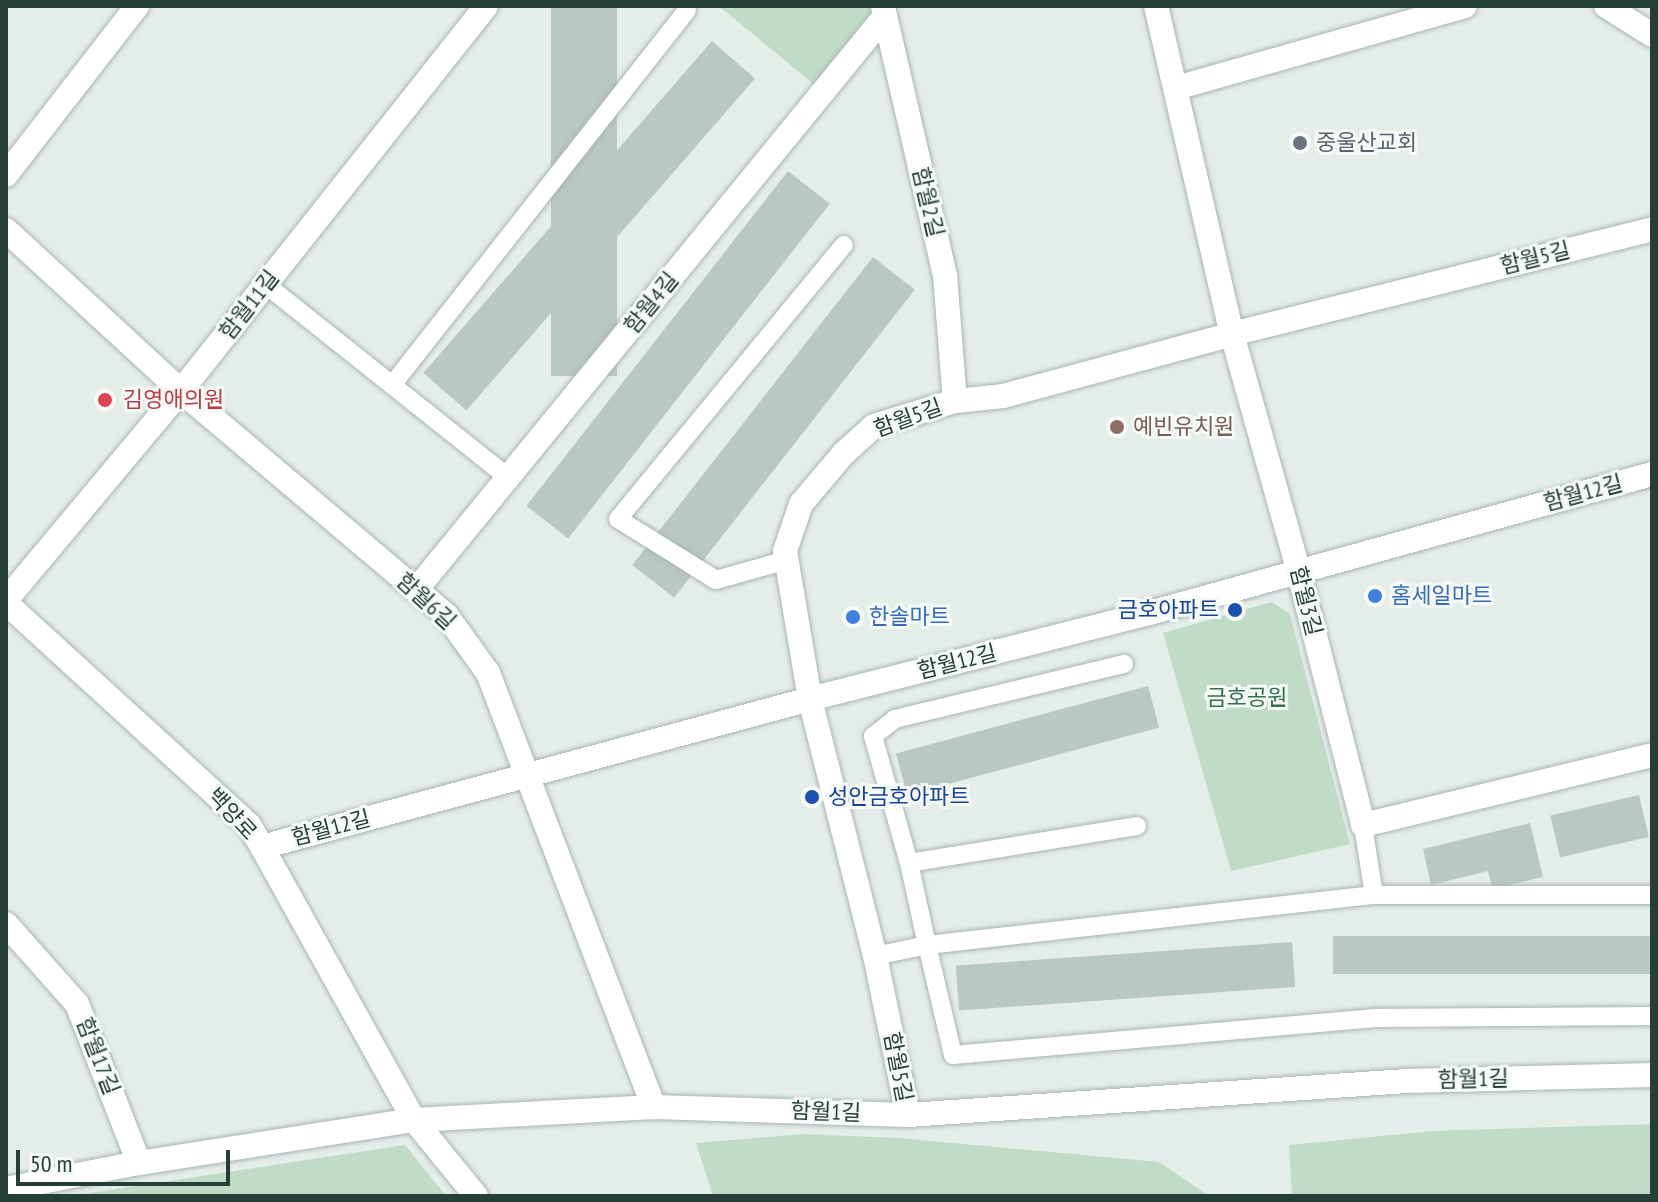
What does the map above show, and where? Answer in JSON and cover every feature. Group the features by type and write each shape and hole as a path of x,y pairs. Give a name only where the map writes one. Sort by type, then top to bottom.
{"street":[{"path":"6,175 137,6"},
{"name":"함월11길","path":"6,602 181,391 486,6"},
{"name":"함월3길","path":"1156,6 1232,334 1299,573 1363,825"},
{"path":"1176,88 1465,6"},
{"path":"1606,6 1652,35"},
{"name":"함월2길","path":"884,11 945,275 955,401"},
{"name":"함월4길","path":"416,590 884,11"},
{"name":"함월5길","path":"908,1115 875,956 810,699 785,551 801,504 844,453 874,426 955,401 1003,396 1232,334 1652,229"},
{"name":"함월6길","path":"6,230 181,391 447,616 488,673 654,1107"},
{"name":"함월12길","path":"262,847 528,773 1299,573 1652,474"},
{"name":"백양로","path":"6,602 249,825 414,1120 476,1196"},
{"path":"1363,825 1652,755"},
{"name":"함월17길","path":"6,924 77,1004 139,1163"},
{"name":"함월1길","path":"6,1189 139,1163 414,1120 654,1107 908,1115 1405,1081 1652,1075"}],"lane":[{"path":"392,385 687,10"},
{"path":"787,560 716,580 618,519 844,245"},
{"path":"265,284 508,477"},
{"path":"1124,664 895,719 873,736 909,863 953,1055 1375,1018 1652,1016"},
{"path":"1363,825 1374,895"},
{"path":"909,863 1137,826"},
{"path":"875,956 927,945 1374,895 1652,895"}],"green space":[{"path":"719,6 883,6 823,92"},
{"name":"금호공원","path":"1272,602 1290,614 1350,844 1231,871 1163,633"},
{"path":"1652,1124 1652,1196 1292,1196 1289,1145 1433,1131"},
{"path":"803,1134 898,1138 1159,1162 1209,1196 713,1196 696,1143"},
{"path":"405,1145 446,1196 70,1196"}],"building":[{"path":"551,6 617,6 617,376 551,376"},
{"path":"712,41 755,78 466,410 423,373"},
{"path":"788,171 830,204 568,539 526,506"},
{"path":"873,257 915,290 674,598 632,565"},
{"path":"1148,686 1159,728 907,795 896,754"},
{"path":"1639,795 1649,837 1560,857 1550,815"},
{"path":"1530,823 1543,877 1493,889 1488,871 1431,885 1423,849"},
{"path":"1333,936 1652,936 1652,974 1333,974"},
{"path":"1292,942 1295,987 959,1010 956,966"}],"place":[{"name":"중울산교회","path":"1300,143"},
{"name":"김영애의원","path":"105,400"},
{"name":"예빈유치원","path":"1117,427"},
{"name":"홈세일마트","path":"1375,596"},
{"name":"금호아파트","path":"1235,610"},
{"name":"한솔마트","path":"853,617"},
{"name":"성안금호아파트","path":"812,797"}]}
